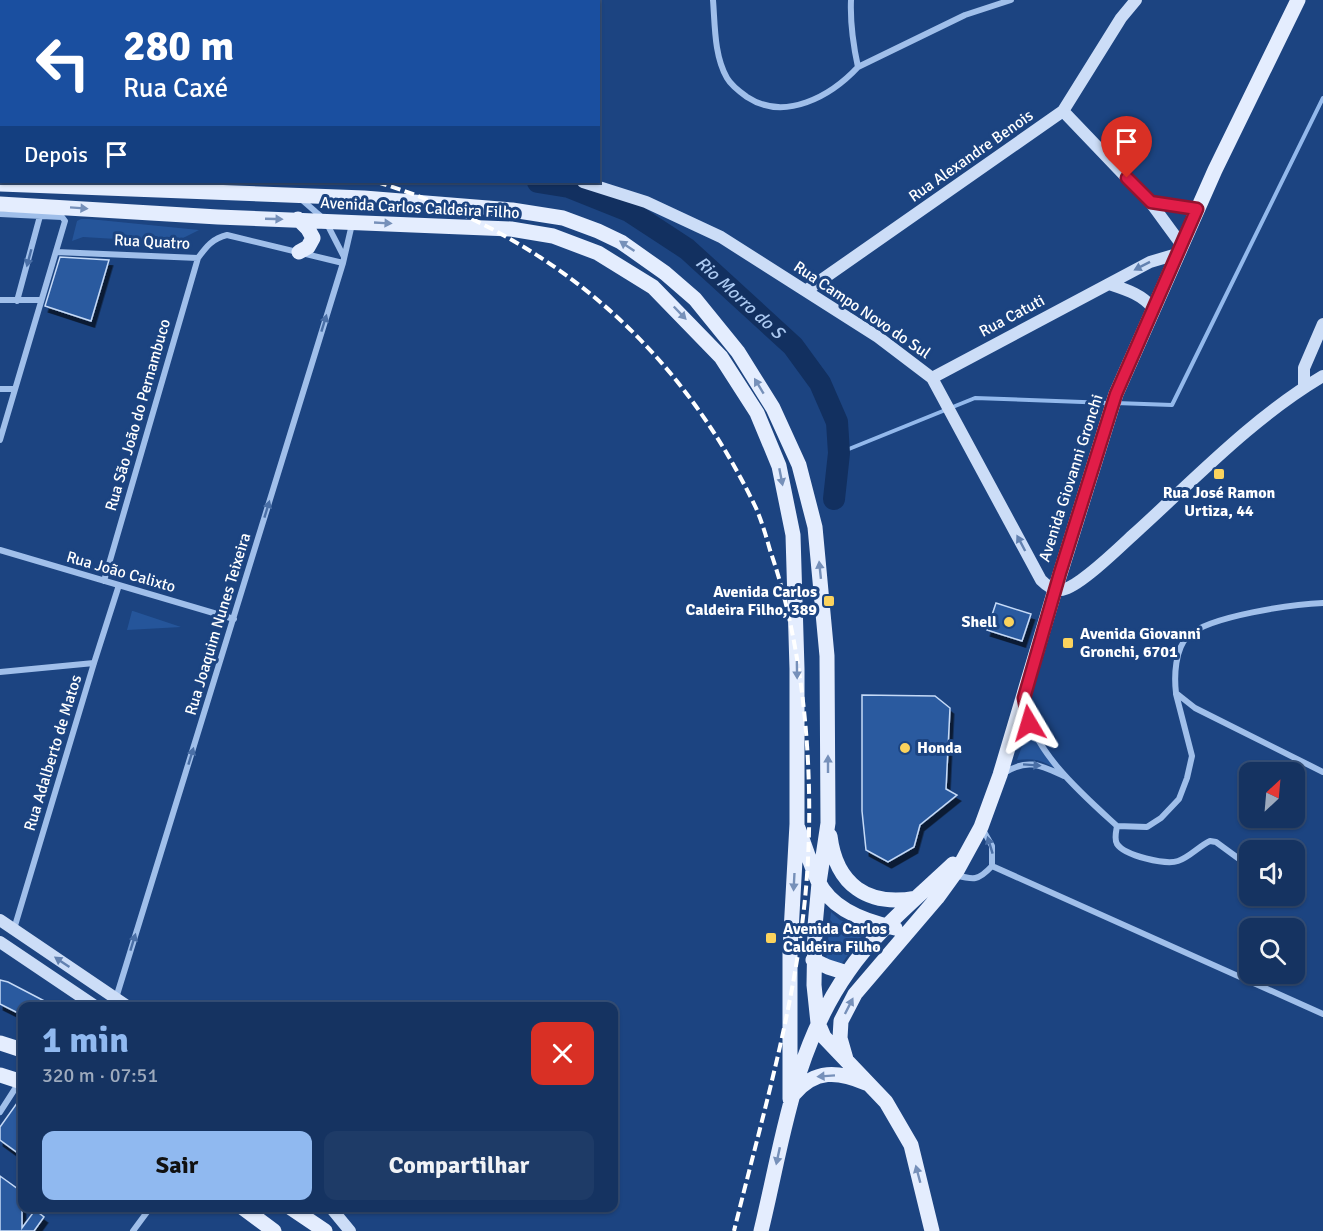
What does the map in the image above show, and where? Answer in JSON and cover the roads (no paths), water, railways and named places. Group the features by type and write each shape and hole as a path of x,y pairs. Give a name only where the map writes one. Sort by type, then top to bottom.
{"main road":[{"name":"Avenida Giovanni Gronchi","path":"847,1061 840,1038 841,1021 855,994 915,925 954,874 981,827 1000,775 1116,394 1197,209 1298,0"},
{"name":"Avenida Carlos Caldeira Filho","path":"0,184 364,198 512,210 563,218 621,242 665,273 695,299 738,352 773,408 799,465 815,527 827,656 828,823 819,883 813,960 818,1023"},
{"name":"Avenida Carlos Caldeira Filho","path":"0,204 218,217 511,229 553,236 598,253 653,287 721,357 757,412 779,466 793,535 797,669 797,824 790,950 790,1099"},
{"path":"298,219 313,238 308,247 299,252"},
{"path":"828,823 832,854 839,869 855,888 887,901 916,898"},
{"path":"797,824 819,883 838,905 868,921 887,926 903,929 915,925"},
{"name":"Avenida Giovanni Gronchi","path":"761,1231 790,1099 818,1023 847,973 887,926 970,847"},
{"path":"813,960 847,973"},
{"path":"818,1023 824,1037 886,1102 911,1144 932,1231"},
{"path":"0,1043 18,1049"},
{"path":"790,1099 804,1083 824,1074 856,1078 869,1084"},
{"path":"0,1075 18,1080"},
{"path":"248,1212 274,1231"},
{"path":"297,1212 325,1231"}],"street":[{"path":"713,0 719,56 727,78 738,91 755,102 781,107 802,105 828,93 847,80 858,68 965,15 1011,0"},
{"path":"851,0 850,24 858,68"},
{"name":"Rua Alexandre Benois","path":"1121,18 1126,0"},
{"name":"Rua Alexandre Benois","path":"807,290 1063,111 1121,18 1136,0"},
{"path":"1063,111 1151,202 1179,249"},
{"name":"Rua Campo Novo do Sul","path":"586,183 646,202 721,237 878,337 932,378 1041,580 1055,590"},
{"path":"298,196 325,220 343,261"},
{"path":"1151,202 1197,209"},
{"path":"0,214 64,219 0,440"},
{"path":"17,301 39,216"},
{"name":"Rua Joaquim Nunes Teixeira","path":"116,998 343,261 352,222"},
{"name":"Rua Quatro","path":"56,252 198,258 212,241 227,235 343,261"},
{"name":"Rua Catuti","path":"932,378 1150,262 1179,249"},
{"name":"Rua São João do Pernambuco","path":"104,581 198,258"},
{"path":"1109,284 1132,291 1144,298 1153,308"},
{"path":"0,300 41,300"},
{"path":"1304,387 1304,368 1323,324"},
{"path":"1055,590 1067,589 1097,567 1279,404 1323,375"},
{"path":"0,389 15,389"},
{"name":"Rua João Calixto","path":"0,550 234,619"},
{"name":"Rua Adalberto de Matos","path":"14,930 119,585"},
{"path":"1024,698 1029,723 1064,776 1117,826 1147,827 1161,818 1179,799 1192,756 1176,693 1176,665 1188,636 1210,623 1323,602"},
{"path":"0,672 94,663"},
{"path":"1176,693 1195,708 1323,772"},
{"path":"1000,775 1026,763 1043,766 1064,776"},
{"path":"1117,826 1115,835 1117,844 1123,849 1167,863 1180,860 1210,841 1216,842 1239,859"},
{"path":"954,874 976,879 992,866 992,846 981,827"},
{"path":"992,866 1323,1014"},
{"path":"0,920 122,1002"},
{"path":"0,942 89,1002"},
{"path":"0,1112 18,1085"},
{"path":"133,1231 147,1212"},
{"path":"334,1212 350,1231"}],"waterway":[{"path":"1116,403 1172,405 1323,98"},
{"name":"Rio Morro do S","path":"544,183 569,187 629,211 687,249 793,346 820,383 837,422 839,453 834,499"},
{"path":"839,453 975,398 1109,403"}],"railway":[{"path":"380,183 440,205 498,232 552,265 602,304 647,347 688,396 724,449 756,508 762,524 783,592 801,684 809,780 809,827 803,917 791,996 734,1231"}],"place":[{"name":"Rua José Ramon Urtiza, 44","path":"1219,474"},
{"name":"Avenida Carlos Caldeira Filho, 389","path":"829,601"},
{"name":"Shell","path":"1009,622"},
{"name":"Avenida Giovanni Gronchi, 6701","path":"1068,643"},
{"name":"Honda","path":"905,748"},
{"name":"Avenida Carlos Caldeira Filho","path":"771,938"}]}
